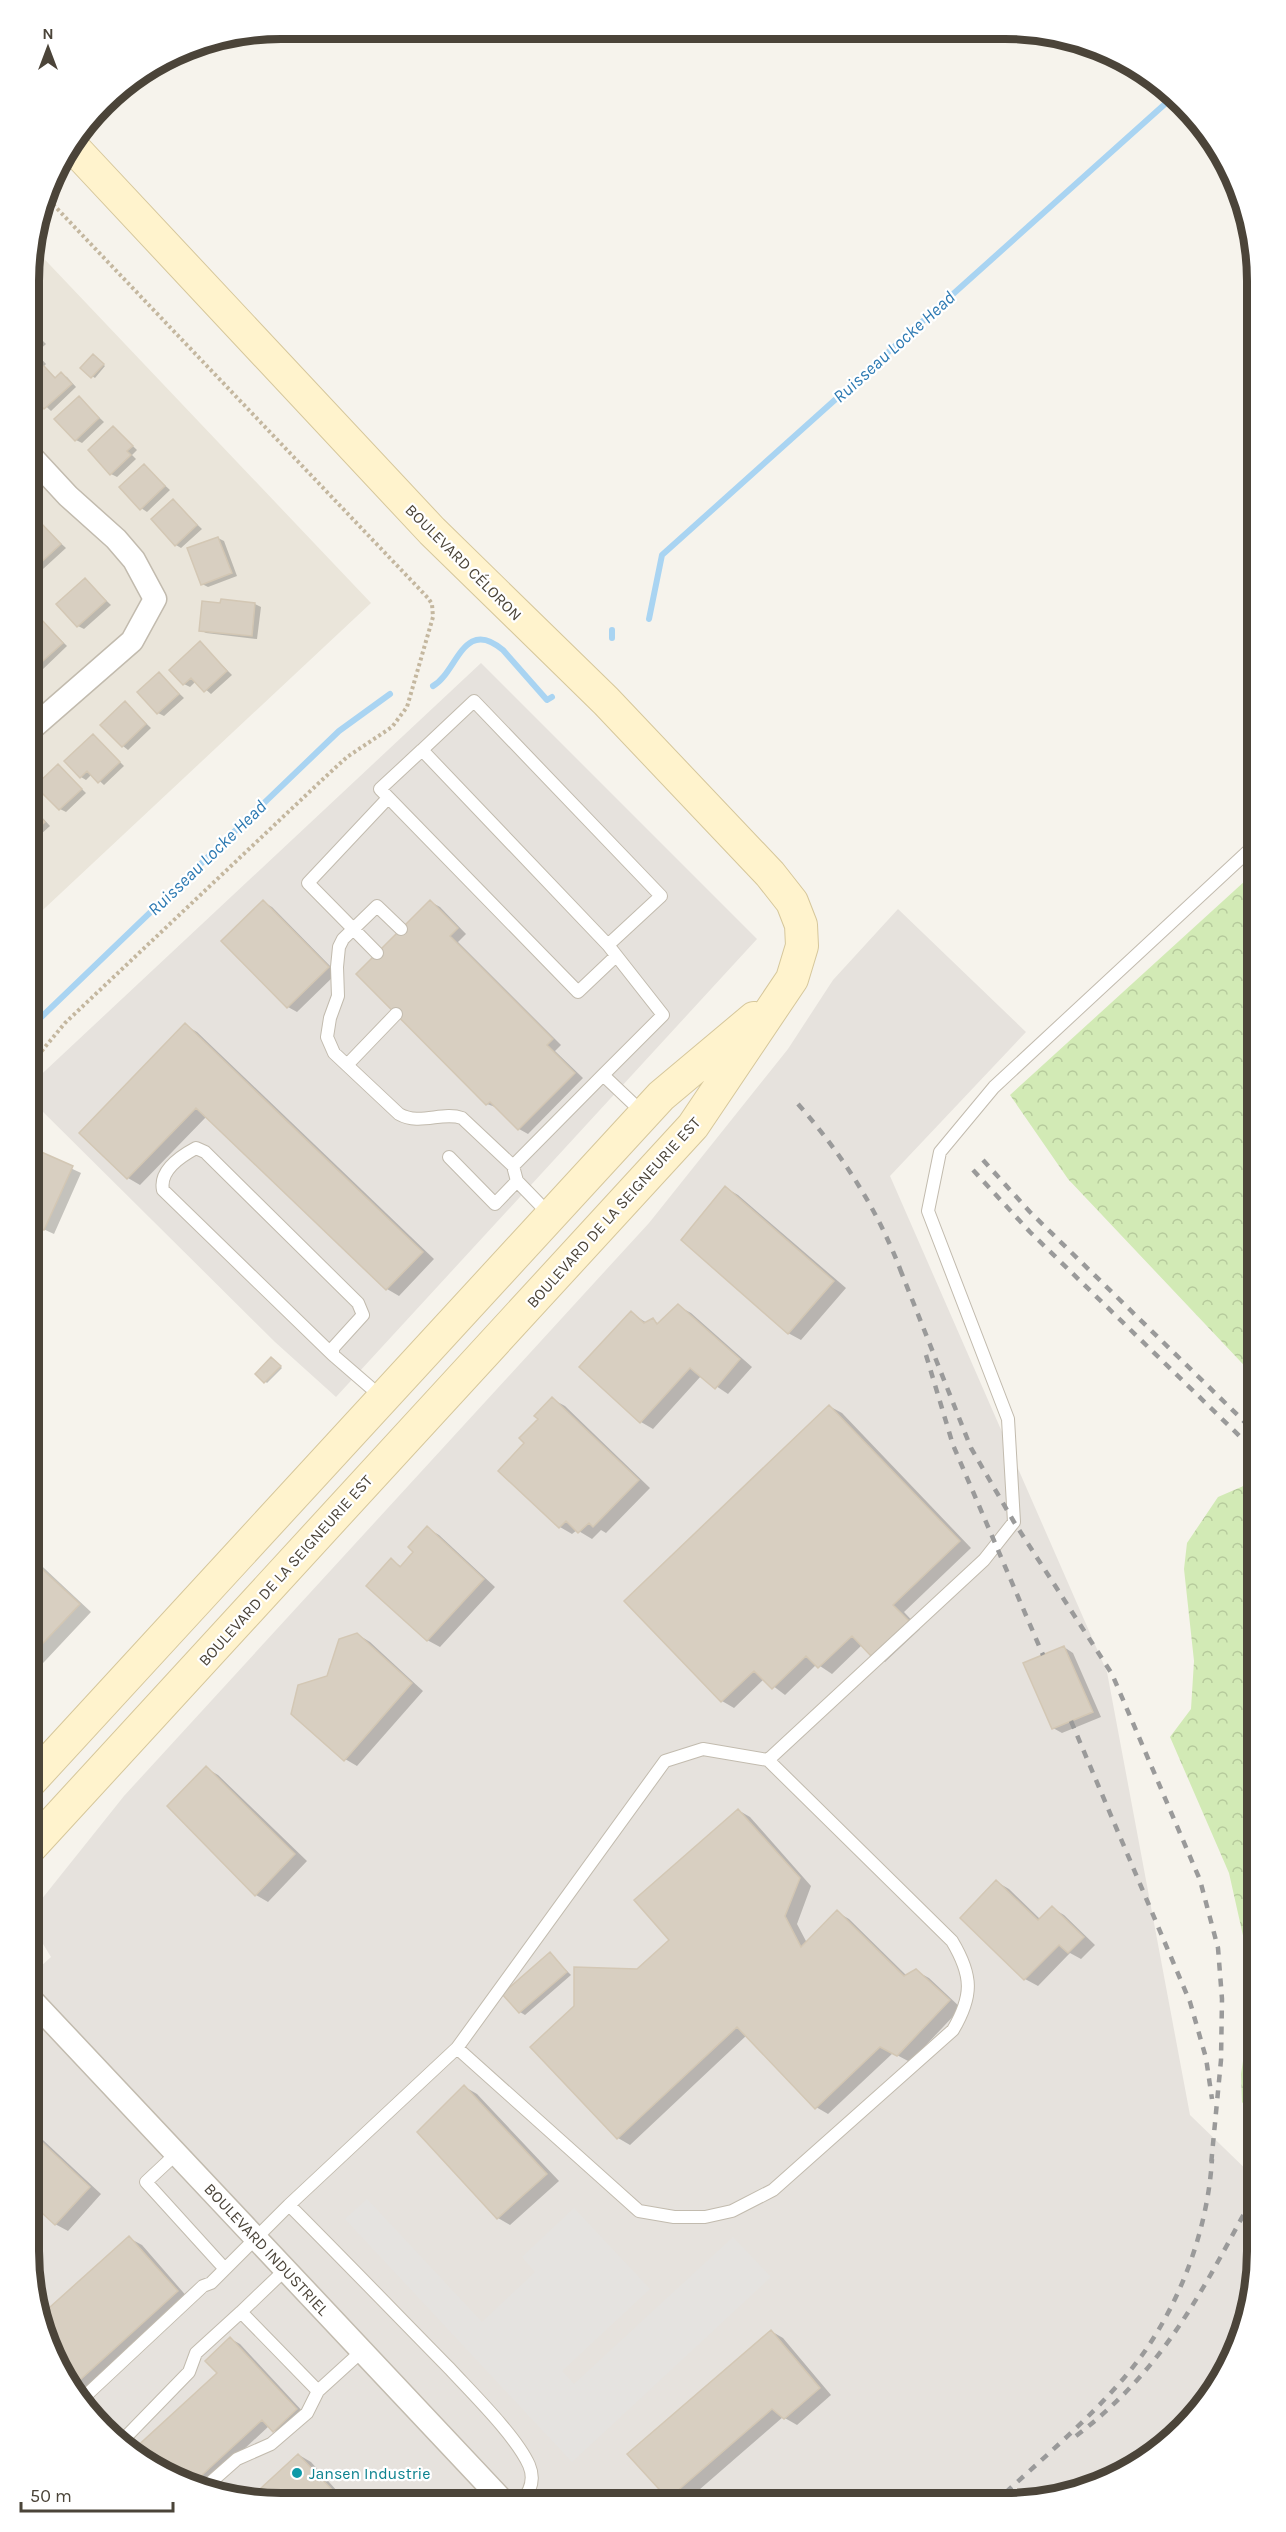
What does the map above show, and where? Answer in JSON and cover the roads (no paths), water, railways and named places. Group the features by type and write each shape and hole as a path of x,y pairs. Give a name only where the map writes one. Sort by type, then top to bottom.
{"main road":[{"name":"BOULEVARD CÉLORON","path":"77,151 438,537 613,707 770,874 795,908 802,933 798,964 782,994"},
{"path":"39,1768 161,1640 317,1470 369,1401 551,1216 661,1096 782,994"},
{"name":"BOULEVARD DE LA SEIGNEURIE EST","path":"39,1838 693,1126 782,994"},
{"path":"551,1216 583,1246"},
{"path":"369,1401 400,1444"},
{"path":"317,1470 349,1500"},
{"path":"205,1592 237,1622"},
{"path":"161,1640 194,1670"}],"street":[{"path":"39,465 68,496 116,539 134,560 155,599 132,641 39,722"},
{"name":"BOULEVARD INDUSTRIEL","path":"39,2008 496,2493"}],"lane":[{"path":"608,945 661,896 474,701 380,789 578,992 616,956"},
{"path":"422,750 608,945 663,1015 513,1166"},
{"path":"377,953 308,883 388,798"},
{"path":"768,1760 984,1560 1014,1522 1008,1419 928,1211 940,1152 994,1087 1247,852"},
{"path":"401,929 377,906 354,928 339,947 338,996 330,1018 327,1037 334,1053 405,1117 423,1119 453,1116 462,1118 513,1166 517,1181 551,1216"},
{"path":"346,1065 396,1014"},
{"path":"603,1075 644,1114"},
{"path":"333,1355 333,1348 363,1315 358,1303 206,1152 196,1148 184,1154 165,1174 161,1181 163,1190 333,1355 369,1401"},
{"path":"449,1157 495,1204 517,1181"},
{"path":"87,2395 203,2286 211,2283 255,2237 458,2048 665,1761 703,1749 768,1760 952,1941 965,1966 969,1990 966,2009 953,2030 773,2190 732,2211 705,2217 674,2217 639,2211 458,2048"},
{"path":"176,2154 146,2182 225,2269"},
{"path":"289,2205 469,2390 523,2454 531,2471 531,2488 527,2493"},
{"path":"126,2437 189,2372 196,2353 286,2270"},
{"path":"241,2312 318,2391"},
{"path":"210,2482 237,2459 271,2444 307,2413 318,2391 362,2351"}],"waterway":[{"name":"Ruisseau Locke Head","path":"649,619 662,555 1168,102"},
{"name":"Ruisseau Locke Head","path":"612,630 612,638"},
{"name":"Ruisseau Locke Head","path":"433,686 441,679 462,650 479,639 489,641 503,650 547,700 552,697"},
{"name":"Ruisseau Locke Head","path":"39,1019 339,731 390,694"}],"railway":[{"path":"798,1104 845,1164 859,1186 883,1230 903,1277"},
{"path":"983,1160 1030,1212 1247,1424"},
{"path":"973,1170 1030,1232 1247,1443"},
{"path":"900,1269 971,1448 1014,1522 1112,1674 1200,1880 1218,1948 1222,1999 1221,2060 1211,2165"},
{"path":"926,1355 953,1445 1043,1655"},
{"path":"1071,1721 1190,2002 1206,2058 1212,2099"},
{"path":"1005,2493 1074,2430 1112,2391 1130,2371 1159,2330 1182,2284 1199,2235 1210,2184 1212,2159"},
{"path":"1076,2436 1136,2382 1181,2324 1247,2208"}],"place":[{"name":"Jansen Industrie","path":"297,2473"}]}
